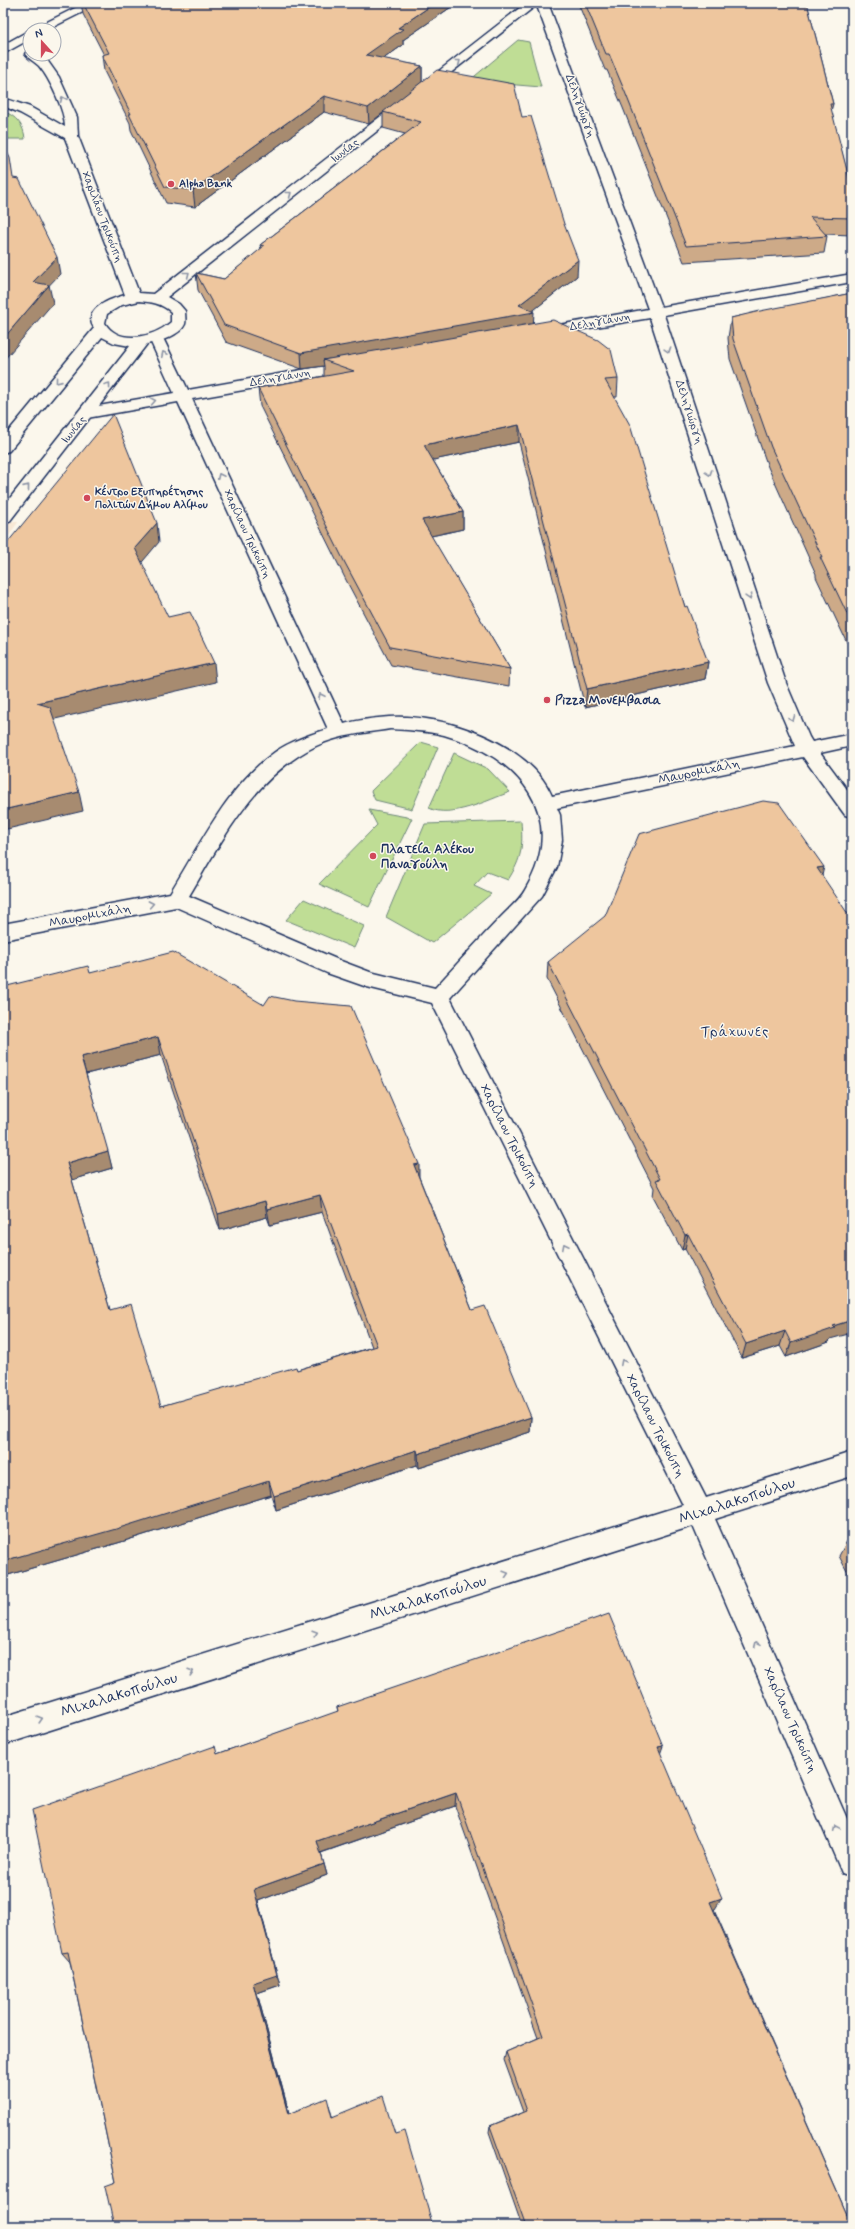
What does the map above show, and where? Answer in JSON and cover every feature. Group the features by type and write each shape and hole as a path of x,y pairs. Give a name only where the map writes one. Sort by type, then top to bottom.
{"street":[{"path":"54,22 95,3"},
{"name":"Ιωνίας","path":"156,298 532,3"},
{"name":"Δεληγιώργη","path":"542,3 656,312 778,683 800,740 852,810"},
{"path":"3,50 22,38"},
{"name":"Χαριλάου Τρικούπη","path":"14,43 22,48"},
{"name":"Χαριλάου Τρικούπη","path":"43,62 53,76 71,117 71,136 133,297"},
{"path":"3,102 25,110 71,136"},
{"name":"Δεληγιάννη","path":"530,335 852,278"},
{"path":"133,297 156,298 173,305 178,310 178,323 173,328 149,339 118,338 108,335 101,329 98,322 99,316 110,304 133,297"},
{"path":"3,448 101,329"},
{"name":"Ιωνίας","path":"3,518 87,413 149,339"},
{"name":"Χαρίλαου Τρικούπη","path":"149,339 184,395 338,731"},
{"name":"Δεληγιάννη","path":"87,413 365,364"},
{"path":"408,724 430,726 470,737 490,746 522,768 534,782 546,804 554,830 553,847 549,864 542,880 532,896 439,997 367,979 334,967 178,899 240,797 260,774 290,750 307,741 338,731 367,725 408,724"},
{"name":"Μαυρομιχάλη","path":"546,804 852,740"},
{"name":"Μαυρομιχάλη","path":"3,932 178,899"},
{"name":"Χαρίλαου Τρικούπη","path":"439,997 700,1513 852,1863"},
{"name":"Μιχαλακοπούλου","path":"3,1731 852,1464"}],"shaded area":[{"path":"3,520 18,522 3,545"}],"green space":[{"path":"518,40 529,42 541,87 469,81"},
{"path":"3,111 15,118 21,125 25,139 3,139"},
{"path":"421,742 438,747 412,809 375,800 371,791"},
{"path":"454,753 488,769 510,792 458,810 438,811 429,808"},
{"path":"369,810 412,818 369,907 319,884 377,825"},
{"path":"521,821 522,838 519,859 508,880 487,872 474,886 491,894 432,943 386,917 425,824"},
{"path":"304,899 364,926 354,948 286,920"}],"building":[{"path":"83,3 435,3 398,28 403,29 366,55 422,66 368,108 324,96 193,190 165,187 102,55 109,53"},
{"path":"585,3 807,3 833,104 830,104 852,190 852,218 810,217 827,236 686,246 625,92 609,54 606,54"},
{"path":"437,70 514,84 522,117 531,116 564,224 578,260 519,305 534,312 301,353 224,325 196,273 224,279 264,246 260,245 421,122 383,112"},
{"path":"3,144 10,158 13,178 19,179 57,257 33,282 49,285 3,339"},
{"path":"852,293 852,624 820,557 822,557 771,447 733,339 731,318"},
{"path":"553,320 598,340 611,350 618,379 605,380 630,425 685,607 687,606 708,662 587,689 519,425 424,445 463,512 422,520 510,669 390,647 345,563 258,388 354,371 323,360"},
{"path":"113,414 157,523 135,548 168,617 190,612 214,663 37,703 50,707 79,792 3,810 3,548"},
{"path":"763,801 779,803 824,867 817,868 852,920 852,1320 833,1326 835,1328 791,1343 785,1331 746,1344 688,1234 685,1235 656,1180 660,1179 548,962 605,916 639,834"},
{"path":"173,952 264,1005 270,996 294,1001 351,1006 419,1164 414,1165 472,1310 485,1306 531,1417 418,1454 417,1450 274,1496 269,1481 116,1529 3,1561 3,987 88,966 90,973","holes":["158,1037 218,1214 265,1201 267,1209 320,1195 377,1346 297,1370 296,1367 161,1406 131,1304 110,1310 67,1163 108,1151 81,1057"]},
{"path":"852,1539 852,1551 847,1541"},
{"path":"609,1614 663,1746 658,1747 722,1898 710,1902 852,2226 526,2226 490,2126 527,2111 506,2052 543,2036 456,1793 317,1841 324,1864 254,1889 277,1975 253,1983 288,2114 327,2098 332,2117 383,2096 395,2134 405,2131 433,2226 114,2226 105,2186 116,2182 68,1952 62,1953 32,1810 215,1746 217,1754 338,1711 337,1707"}],"place":[{"name":"Alpha Bank","path":"171,184"},
{"name":"Κέντρο Εξυπηρέτησης Πολιτών Δήμου Αλίμου","path":"87,498"},
{"name":"Pizza Μονεμβασια","path":"547,700"},
{"name":"Πλατεία Αλέκου Παναγούλη","path":"373,856"}],"district":[{"name":"Τράχωνες","path":"735,1032"}]}
